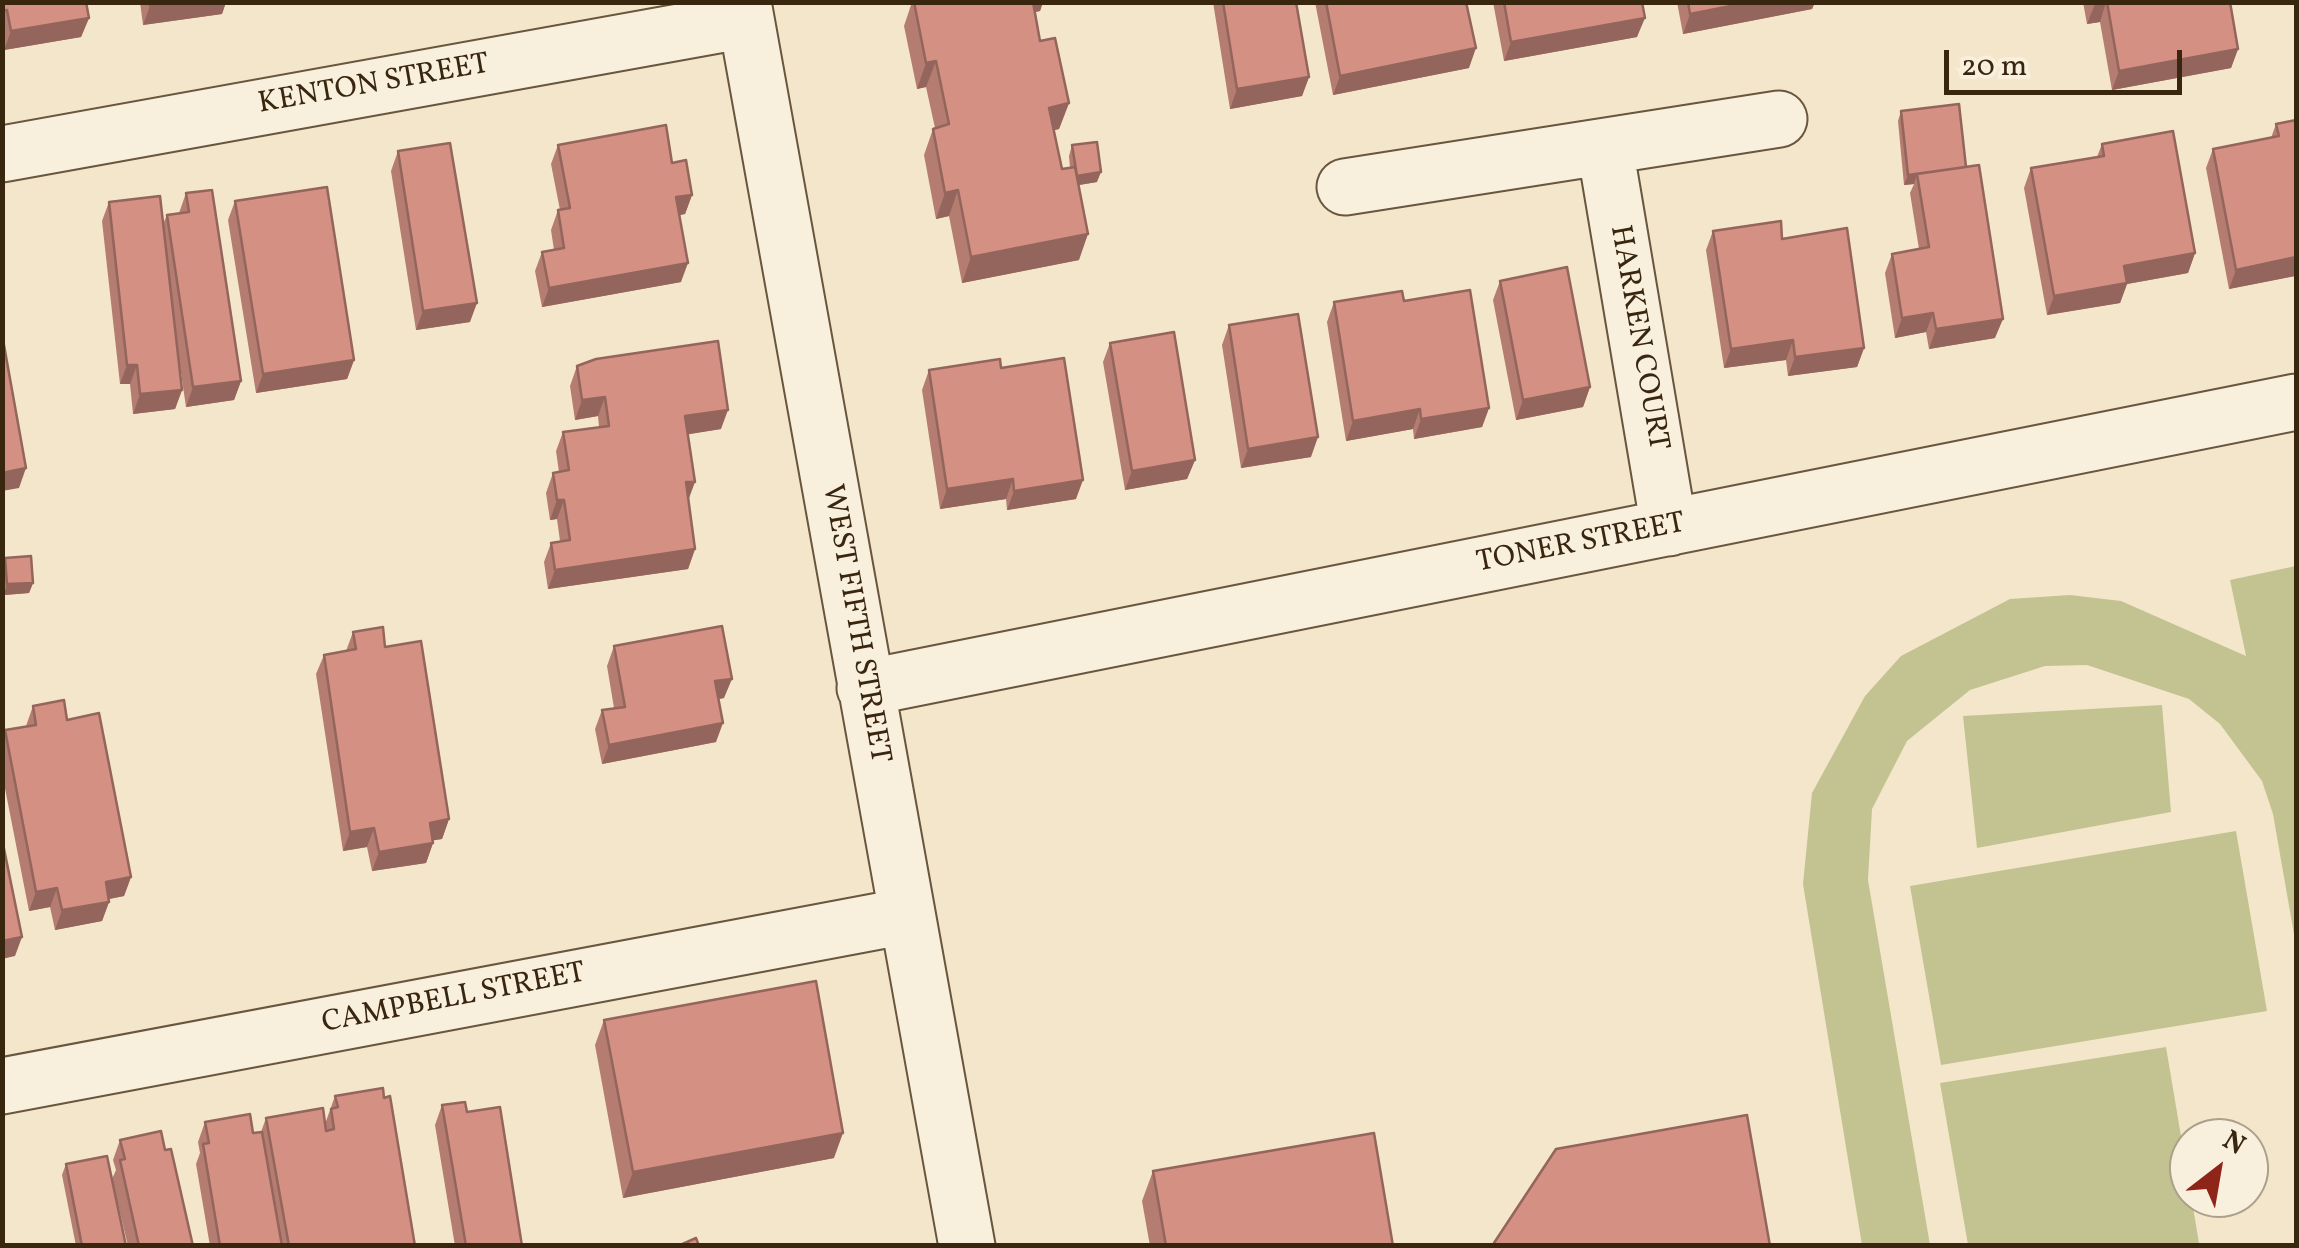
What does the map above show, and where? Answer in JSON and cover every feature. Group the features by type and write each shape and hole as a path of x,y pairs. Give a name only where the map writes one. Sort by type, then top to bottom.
{"street":[{"name":"KENTON STREET","path":"2,154 744,11"},
{"name":"WEST FIFTH STREET","path":"744,11 967,1246"},
{"path":"1345,187 1779,119"},
{"name":"HARKEN COURT","path":"1605,148 1669,528"},
{"name":"TONER STREET","path":"866,688 2296,402"},
{"name":"CAMPBELL STREET","path":"2,1086 906,916"}],"green space":[{"path":"2296,566 2296,946 2273,814 2262,781 2220,724 2189,699 2087,665 2045,666 1970,690 1907,741 1872,809 1868,880 1930,1245 1862,1245 1803,884 1812,793 1865,696 1901,656 2010,599 2070,595 2121,601 2246,656 2230,580"},
{"path":"2162,705 2171,812 1977,848 1963,716"},
{"path":"2236,831 2267,1011 1941,1065 1910,886"},
{"path":"2166,1047 2178,1118 2169,1118 2169,1218 2195,1218 2199,1243 1968,1245 1940,1083"}],"building":[{"path":"2,2 86,2 89,18 11,31"},
{"path":"914,2 1033,2 1040,41 1055,38 1069,103 1049,108 1062,169 1075,167 1088,234 971,257 958,190 945,193 933,129 949,124 936,61 926,63"},
{"path":"1223,2 1296,2 1309,77 1237,89"},
{"path":"1326,2 1466,2 1476,48 1340,76"},
{"path":"1504,2 1642,2 1645,18 1511,42"},
{"path":"1688,2 1751,2 1690,14"},
{"path":"2107,2 2230,2 2238,49 2119,71"},
{"path":"1959,104 1966,167 1908,175 1901,111"},
{"path":"2296,120 2296,257 2236,270 2213,149 2279,136 2276,124"},
{"path":"666,125 672,163 686,160 692,195 676,197 688,263 549,288 542,252 564,248 558,210 570,208 558,145"},
{"path":"2173,131 2195,253 2124,266 2127,283 2054,296 2031,168 2104,156 2102,144"},
{"path":"1097,142 1101,172 1077,176 1072,145"},
{"path":"450,143 477,303 423,311 398,151"},
{"path":"1979,165 2003,319 1936,329 1933,313 1902,318 1892,254 1929,247 1917,174"},
{"path":"327,187 354,360 263,374 235,201"},
{"path":"212,190 241,381 193,387 167,215 189,212 186,193"},
{"path":"160,196 182,390 140,394 137,365 127,365 109,202"},
{"path":"1781,221 1782,239 1847,228 1864,348 1795,357 1793,340 1731,349 1713,231"},
{"path":"1567,267 1590,387 1523,400 1500,281"},
{"path":"1470,290 1489,408 1421,419 1420,409 1353,421 1334,302 1402,291 1404,301"},
{"path":"1298,314 1318,437 1248,449 1229,325"},
{"path":"1174,332 1195,460 1132,471 1110,343"},
{"path":"2,334 26,468 2,473"},
{"path":"718,341 728,410 685,416 695,482 686,482 695,549 555,570 551,543 570,540 564,500 557,500 553,473 569,470 563,432 609,426 605,397 582,400 577,366 596,359"},
{"path":"1064,358 1083,480 1014,491 1013,479 947,489 929,370 1000,359 1001,368"},
{"path":"31,556 33,583 7,584 5,558"},
{"path":"722,626 732,679 715,681 723,723 609,745 602,710 625,707 614,646"},
{"path":"383,627 385,647 421,641 449,819 430,823 433,843 379,852 374,828 350,832 324,655 356,649 353,632"},
{"path":"64,700 67,720 99,713 131,877 106,882 109,902 62,910 57,888 36,892 5,730 36,725 33,706"},
{"path":"2,839 22,937 2,941"},
{"path":"816,981 843,1133 633,1172 604,1020"},
{"path":"383,1088 384,1098 390,1096 415,1246 289,1246 266,1118 323,1108 326,1131 334,1129 331,1109 338,1107 335,1096"},
{"path":"465,1102 467,1112 500,1107 522,1246 466,1246 442,1105"},
{"path":"250,1114 253,1133 262,1132 282,1246 220,1246 203,1144 209,1143 205,1122"},
{"path":"1747,1115 1770,1246 1492,1246 1556,1149"},
{"path":"161,1131 165,1150 171,1149 193,1246 139,1246 120,1160 125,1159 120,1140"},
{"path":"1374,1133 1393,1246 1166,1246 1153,1171"},
{"path":"107,1156 126,1246 82,1246 66,1164"},
{"path":"696,1238 699,1246 678,1246"}]}
